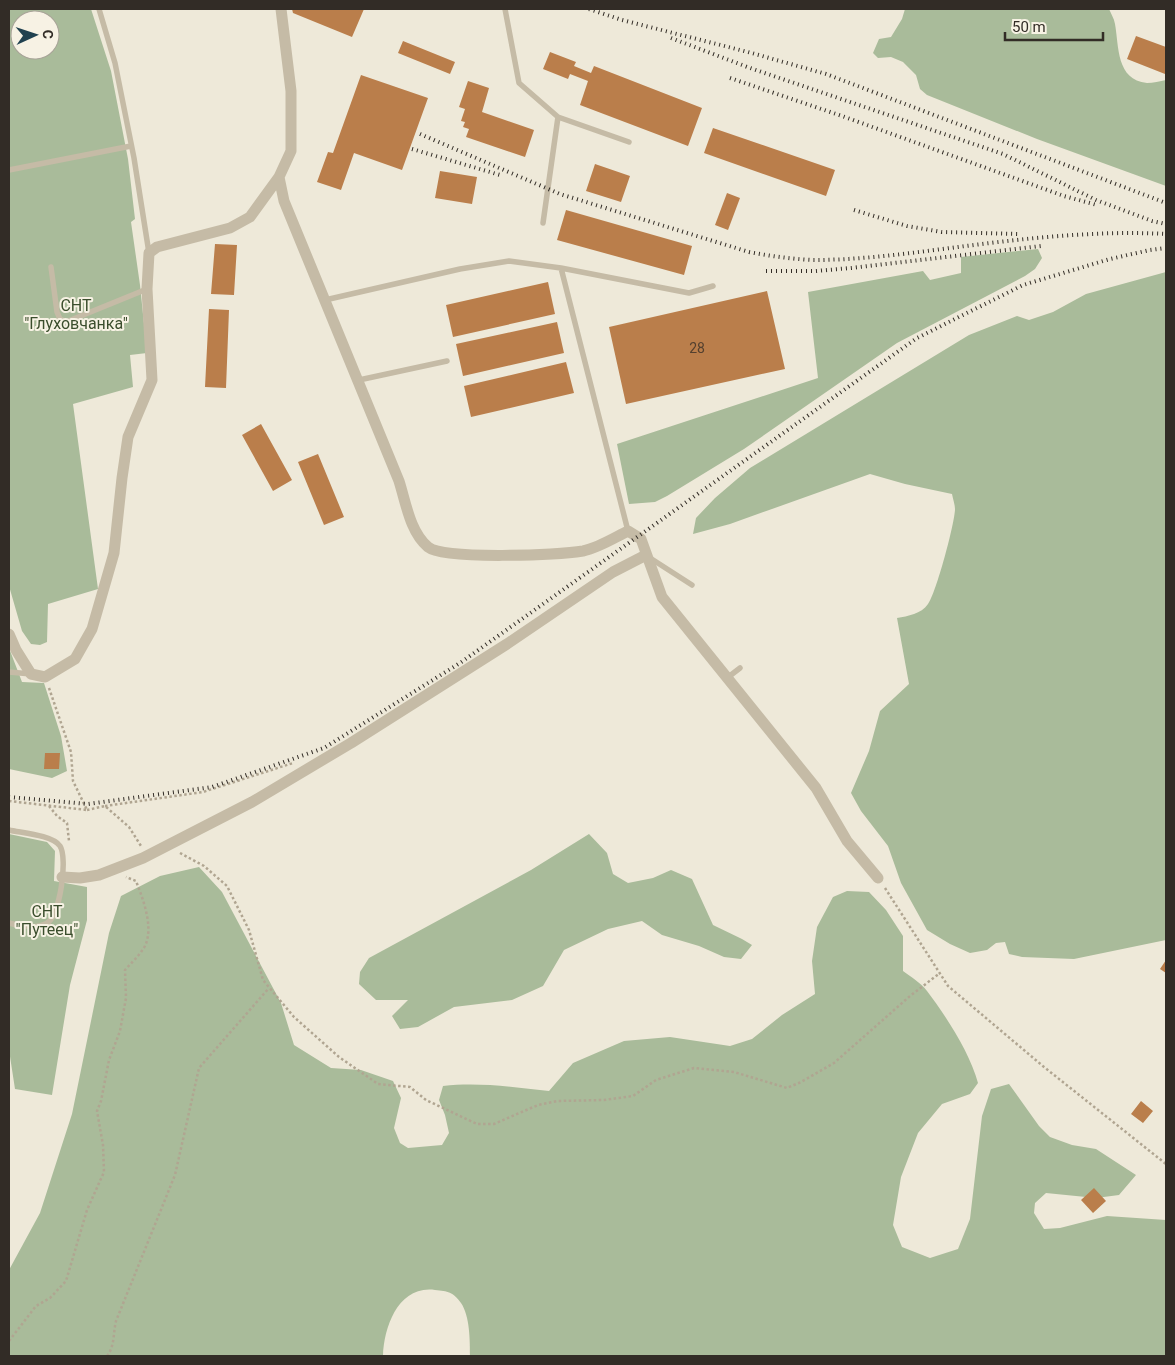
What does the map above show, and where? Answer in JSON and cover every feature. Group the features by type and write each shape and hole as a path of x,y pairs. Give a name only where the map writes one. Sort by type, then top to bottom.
{"street":[{"path":"9,634 16,650 31,674 45,677 75,659 92,629 114,553 128,437 152,380 147,289 148,253 157,247 230,228 250,217 279,177 291,151 292,91 281,9"},
{"path":"279,177 284,201 399,481 414,528 429,548 450,553 516,556 584,550 628,531 641,539 662,597 816,788 847,841 878,878"},
{"path":"62,877 80,878 108,871 163,848 252,802 351,743 507,644 613,572 646,555"}],"lane":[{"path":"99,9 115,63 131,146 148,253"},
{"path":"505,9 519,83 558,117 629,142"},
{"path":"543,223 558,117"},
{"path":"9,170 131,146"},
{"path":"325,300 460,268 509,261 561,268 689,294 713,286"},
{"path":"51,267 57,312 60,319 66,322 147,289"},
{"path":"561,268 628,531"},
{"path":"358,380 446,361"},
{"path":"646,555 692,585"},
{"path":"727,678 740,668"},
{"path":"9,672 31,674"},
{"path":"9,830 51,838 60,846 64,858 55,913 48,923 37,926 9,923"}],"path":[{"path":"45,677 71,752 72,780 87,810"},
{"path":"9,801 87,810 203,792 301,760"},
{"path":"49,806 57,816 67,823 69,846"},
{"path":"105,806 128,827 140,846 163,848 204,866 227,886 249,930 263,980 294,1017 339,1057 378,1084 410,1087 426,1100 476,1124 494,1124 538,1105 557,1101 604,1100 633,1096 656,1080 694,1068 734,1072 787,1088 834,1063 910,996 940,973"},
{"path":"9,1341 36,1306 50,1298 66,1281 87,1210 104,1172 103,1145 97,1112 109,1060 120,1031 126,998 125,970 135,961 146,945 148,920 136,880 108,871"},
{"path":"878,878 948,986 1044,1067 1166,1164"},
{"path":"107,1356 113,1343 116,1321 176,1175 199,1068 270,988"}],"green space":[{"name":"СНТ \"Глуховчанка\"","path":"9,9 91,9 111,71 128,159 135,219 131,222 147,353 130,355 133,387 73,404 98,589 48,604 47,642 40,645 31,644 22,631 9,586"},
{"path":"905,9 1109,9 1115,22 1121,61 1129,76 1137,81 1147,83 1166,80 1166,186 1037,139 927,95 920,89 916,75 903,62 891,57 878,58 873,53 879,39 891,37 902,19"},
{"path":"1038,249 1042,258 1035,269 1025,276 897,343 744,449 667,496 655,502 629,504 617,444 818,378 808,292 923,271 930,280 961,273 961,257"},
{"path":"1166,272 1166,940 1074,959 1022,957 1009,954 1005,942 996,943 987,950 970,953 927,930 901,883 888,846 861,811 851,793 869,751 880,711 909,684 897,618 922,610 931,598 952,528 955,509 952,494 870,474 730,524 693,534 696,518 715,498 750,468 969,335 1017,316 1029,320 1053,312 1086,294"},
{"path":"9,648 22,682 44,683 61,736 67,771 52,778 9,769"},
{"name":"СНТ \"Путеец\"","path":"9,834 47,842 55,851 54,881 87,887 87,920 70,985 52,1095 15,1089 9,1050"},
{"path":"589,834 607,853 613,874 628,883 653,878 671,870 692,879 713,925 752,945 741,959 724,957 699,946 662,935 642,921 608,929 564,950 543,986 512,1000 454,1007 418,1027 400,1029 392,1016 408,1000 376,1000 359,984 360,972 369,958 531,870"},
{"path":"199,867 222,892 281,1003 294,1045 331,1068 361,1070 393,1081 401,1098 394,1128 400,1143 408,1148 442,1145 449,1133 439,1100 443,1086 482,1085 549,1091 573,1063 624,1041 670,1037 730,1046 752,1039 782,1015 815,994 812,961 817,927 833,897 847,891 869,892 886,910 903,936 903,971 925,988 942,1012 957,1035 978,1083 970,1094 942,1104 918,1133 901,1177 893,1225 902,1247 930,1258 958,1249 970,1219 982,1116 991,1089 1009,1084 1039,1126 1050,1137 1072,1145 1096,1149 1136,1175 1119,1195 1096,1198 1046,1193 1035,1203 1034,1213 1044,1229 1060,1228 1107,1216 1166,1220 1166,1356 470,1356 469,1329 461,1303 453,1294 447,1292 422,1290 412,1294 396,1310 386,1332 383,1356 9,1356 9,1270 40,1213 72,1114 109,933 121,896 160,876"}],"building":[{"path":"292,9 364,9 352,37 293,13"},
{"path":"1136,36 1166,47 1165,74 1127,59"},
{"path":"403,41 455,62 450,74 398,53"},
{"path":"550,52 576,62 574,66 591,73 594,66 702,108 688,146 580,105 588,81 570,74 568,79 543,69"},
{"path":"361,75 428,98 402,170 354,153 341,190 317,182 328,152 333,153"},
{"path":"468,81 489,88 482,112 534,130 525,157 466,137 469,129 463,127 465,122 461,121 465,109 459,107"},
{"path":"713,128 835,170 826,196 704,153"},
{"path":"595,164 630,176 621,202 586,191"},
{"path":"440,171 477,177 472,204 435,198"},
{"path":"727,193 740,198 728,230 715,225"},
{"path":"566,210 692,246 684,275 557,240"},
{"path":"215,244 237,245 234,295 211,294"},
{"path":"548,282 555,314 453,337 446,305"},
{"path":"767,291 785,369 626,404 609,327"},
{"path":"209,309 229,310 226,388 205,387"},
{"path":"557,322 564,353 463,376 456,344"},
{"path":"566,362 574,393 471,417 464,386"},
{"path":"261,424 292,480 273,491 242,435"},
{"path":"318,454 344,517 324,525 298,462"},
{"path":"45,753 60,753 59,769 44,769"},
{"path":"1166,960 1166,973 1160,969"},
{"path":"1141,1101 1153,1111 1143,1123 1131,1114"},
{"path":"1094,1188 1106,1201 1093,1213 1081,1200"}],"railway":[{"path":"589,9 622,20 826,74 1166,203"},
{"path":"671,38 750,68 1003,154 1096,200 1152,221 1166,224"},
{"path":"730,78 1064,196 1097,205"},
{"path":"420,134 560,194 749,252 781,257 813,260 847,259 1058,236 1112,233 1166,234"},
{"path":"412,149 500,175"},
{"path":"854,210 907,226 942,232 1019,234"},
{"path":"766,271 816,271 851,268 1041,246"},
{"path":"9,797 88,804 212,787 324,748 460,663 917,338 1023,285 1110,259 1166,248"}]}
